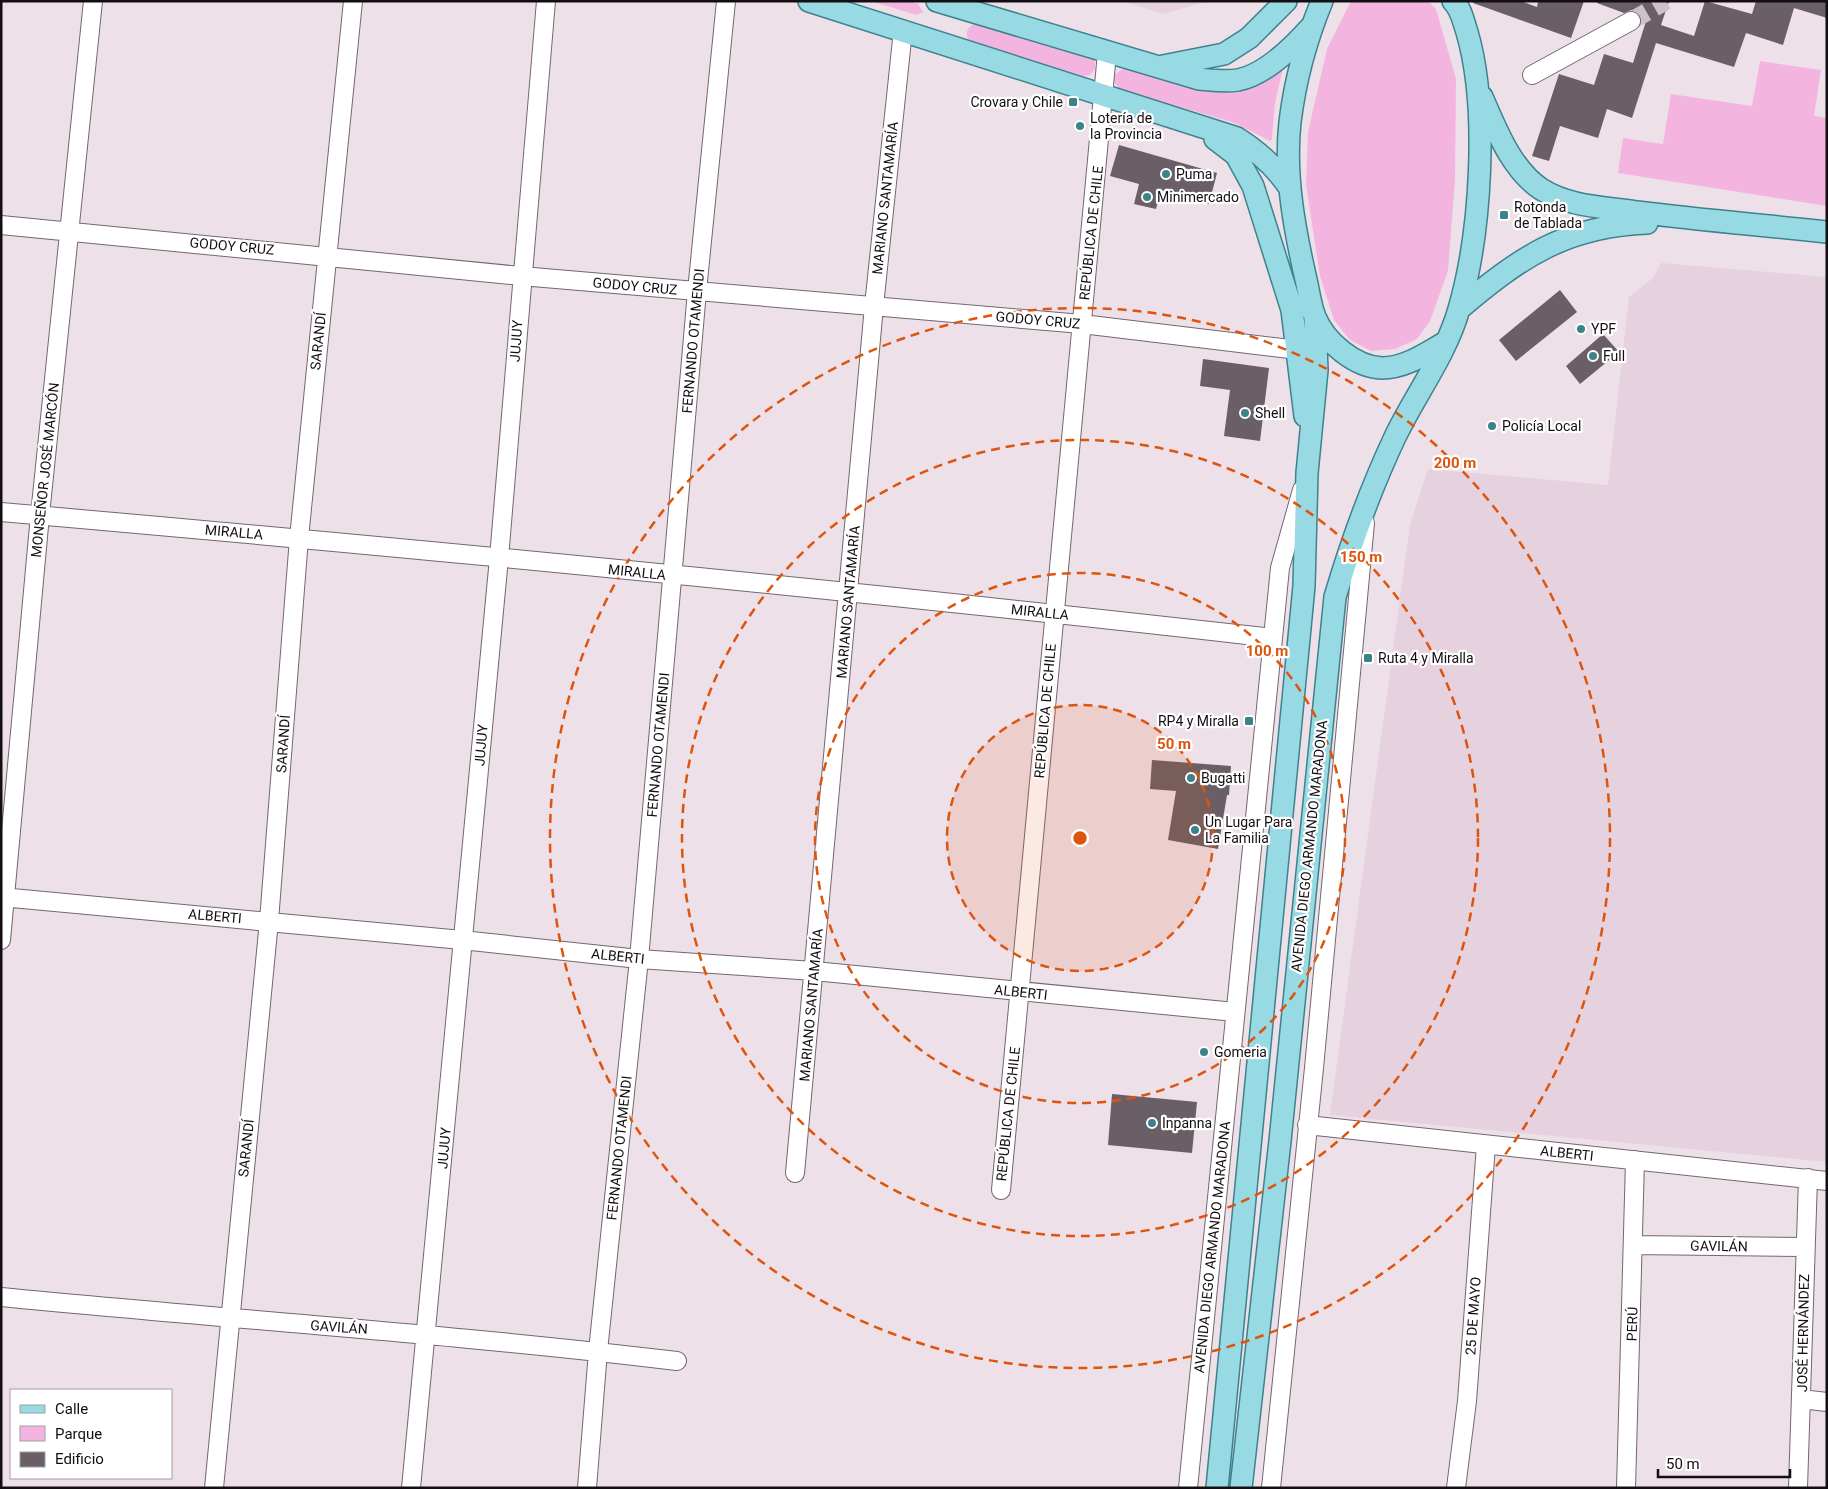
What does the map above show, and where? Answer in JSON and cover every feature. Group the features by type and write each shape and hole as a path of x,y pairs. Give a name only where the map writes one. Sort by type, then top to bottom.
{"main road":[{"path":"809,1 1237,138 1255,149 1275,166 1290,187"},
{"path":"937,1 1155,68 1199,79 1239,80 1258,72 1282,55 1311,26"},
{"path":"1155,68 1224,54 1249,38 1286,1"},
{"path":"1322,1 1311,26 1302,59 1290,122 1290,187 1300,250 1315,318 1337,346 1349,356 1366,365 1382,368 1401,366 1444,343 1459,309 1469,262 1476,214 1479,93 1471,48 1457,3"},
{"path":"1479,93 1509,153 1528,178 1541,189 1573,203 1699,220 1827,232"},
{"path":"1194,124 1236,155 1246,169 1288,296 1298,350 1308,464"},
{"path":"1459,309 1500,274 1525,257 1590,230 1622,224 1699,220"},
{"name":"AVENIDA DIEGO ARMANDO MARADONA","path":"1217,1488 1304,586 1308,464 1318,370 1315,318"},
{"name":"AVENIDA DIEGO ARMANDO MARADONA","path":"1241,1488 1280,1141 1334,597 1394,438 1444,343"}],"street":[{"name":"MONSEÑOR JOSÉ MARCÓN","path":"1,940 3,897 40,515 93,1"},
{"name":"SARANDÍ","path":"214,1488 269,921 299,538 353,1"},
{"name":"JUJUY","path":"411,1488 499,558 521,276 546,1"},
{"name":"FERNANDO OTAMENDI","path":"587,1488 598,1351 639,959 697,292 726,1"},
{"path":"1532,75 1631,21"},
{"name":"MARIANO SANTAMARÍA","path":"795,1173 874,306 903,30"},
{"name":"REPÚBLICA DE CHILE","path":"1000,1190 1107,53"},
{"name":"GODOY CRUZ","path":"1,225 327,255 521,276 1082,324 1298,350"},
{"name":"AVENIDA DIEGO ARMANDO MARADONA","path":"1188,1488 1280,568 1308,464"},
{"name":"AVENIDA DIEGO ARMANDO MARADONA","path":"1271,1488 1354,657 1366,508"},
{"name":"MIRALLA","path":"1,512 299,538 849,592 1273,638"},
{"name":"ALBERTI","path":"3,897 269,921 639,959 814,971 1235,1012"},
{"name":"ALBERTI","path":"1307,1125 1827,1181"},
{"name":"25 DE MAYO","path":"1456,1488 1466,1402 1486,1145"},
{"name":"PERÚ","path":"1626,1488 1635,1160"},
{"name":"JOSÉ HERNÁNDEZ","path":"1798,1488 1808,1178"},
{"name":"GAVILÁN","path":"1634,1245 1805,1247"},
{"name":"GAVILÁN","path":"1,1297 229,1319 427,1334 677,1361"},
{"path":"1801,1399 1827,1402"}],"shaded area":[{"path":"1123,1 1208,1 1163,14"},
{"path":"1661,263 1827,277 1827,1162 1330,1115 1410,524 1428,469 1608,485 1629,297 1653,278"}],"green space":[{"path":"871,1 910,1 918,4 923,12 916,15"},
{"path":"1351,1 1428,1 1436,9 1456,79 1455,180 1448,271 1430,321 1417,339 1395,349 1371,351 1350,340 1334,320 1320,276 1306,185 1308,132 1327,49"},
{"path":"977,22 1089,56 1095,61 1095,69 1090,75 1083,76 971,43 967,37 967,31"},
{"path":"1760,61 1821,70 1814,116 1827,118 1827,206 1618,173 1623,138 1663,144 1671,94 1752,106"},
{"path":"1124,68 1131,68 1163,79 1283,68 1275,103 1272,139 1270,141 1235,123 1119,89 1113,80 1114,75"}],"building":[{"path":"1474,1 1521,1 1537,7 1538,1 1584,1 1571,38 1473,3"},
{"path":"1597,1 1669,1 1661,25 1694,36 1705,1 1752,14 1756,1 1827,1 1827,18 1794,8 1783,45 1746,33 1734,67 1656,43 1632,118 1607,109 1598,138 1560,126 1549,161 1532,156 1559,74 1594,85 1604,54 1633,63 1646,21 1641,19 1636,12 1631,10 1624,13 1597,3"},
{"path":"1119,145 1217,173 1209,204 1161,190 1156,209 1134,204 1139,184 1110,176"},
{"path":"1560,290 1577,312 1516,361 1499,340"},
{"path":"1603,334 1619,352 1580,384 1566,366"},
{"name":"Shell","path":"1203,359 1269,368 1260,441 1224,436 1230,390 1200,386"},
{"path":"1152,760 1231,766 1229,795 1227,795 1218,849 1168,840 1176,791 1150,789"},
{"name":"Inpanna","path":"1112,1094 1197,1102 1192,1153 1108,1145"}],"tunnel":[{"path":"1631,21 1666,1"}],"place":[{"name":"Crovara y Chile","path":"1073,102"},
{"name":"Lotería de la Provincia","path":"1080,126"},
{"name":"Puma","path":"1166,174"},
{"name":"Minimercado","path":"1147,197"},
{"name":"Rotonda de Tablada","path":"1504,215"},
{"name":"YPF","path":"1581,329"},
{"name":"Full","path":"1593,356"},
{"name":"Shell","path":"1245,413"},
{"name":"Policía Local","path":"1492,426"},
{"name":"Ruta 4 y Miralla","path":"1368,658"},
{"name":"RP4 y Miralla","path":"1249,721"},
{"name":"Bugatti","path":"1191,778"},
{"name":"Un Lugar Para La Familia","path":"1195,830"},
{"name":"Gomeria","path":"1204,1052"},
{"name":"Inpanna","path":"1152,1123"}]}
